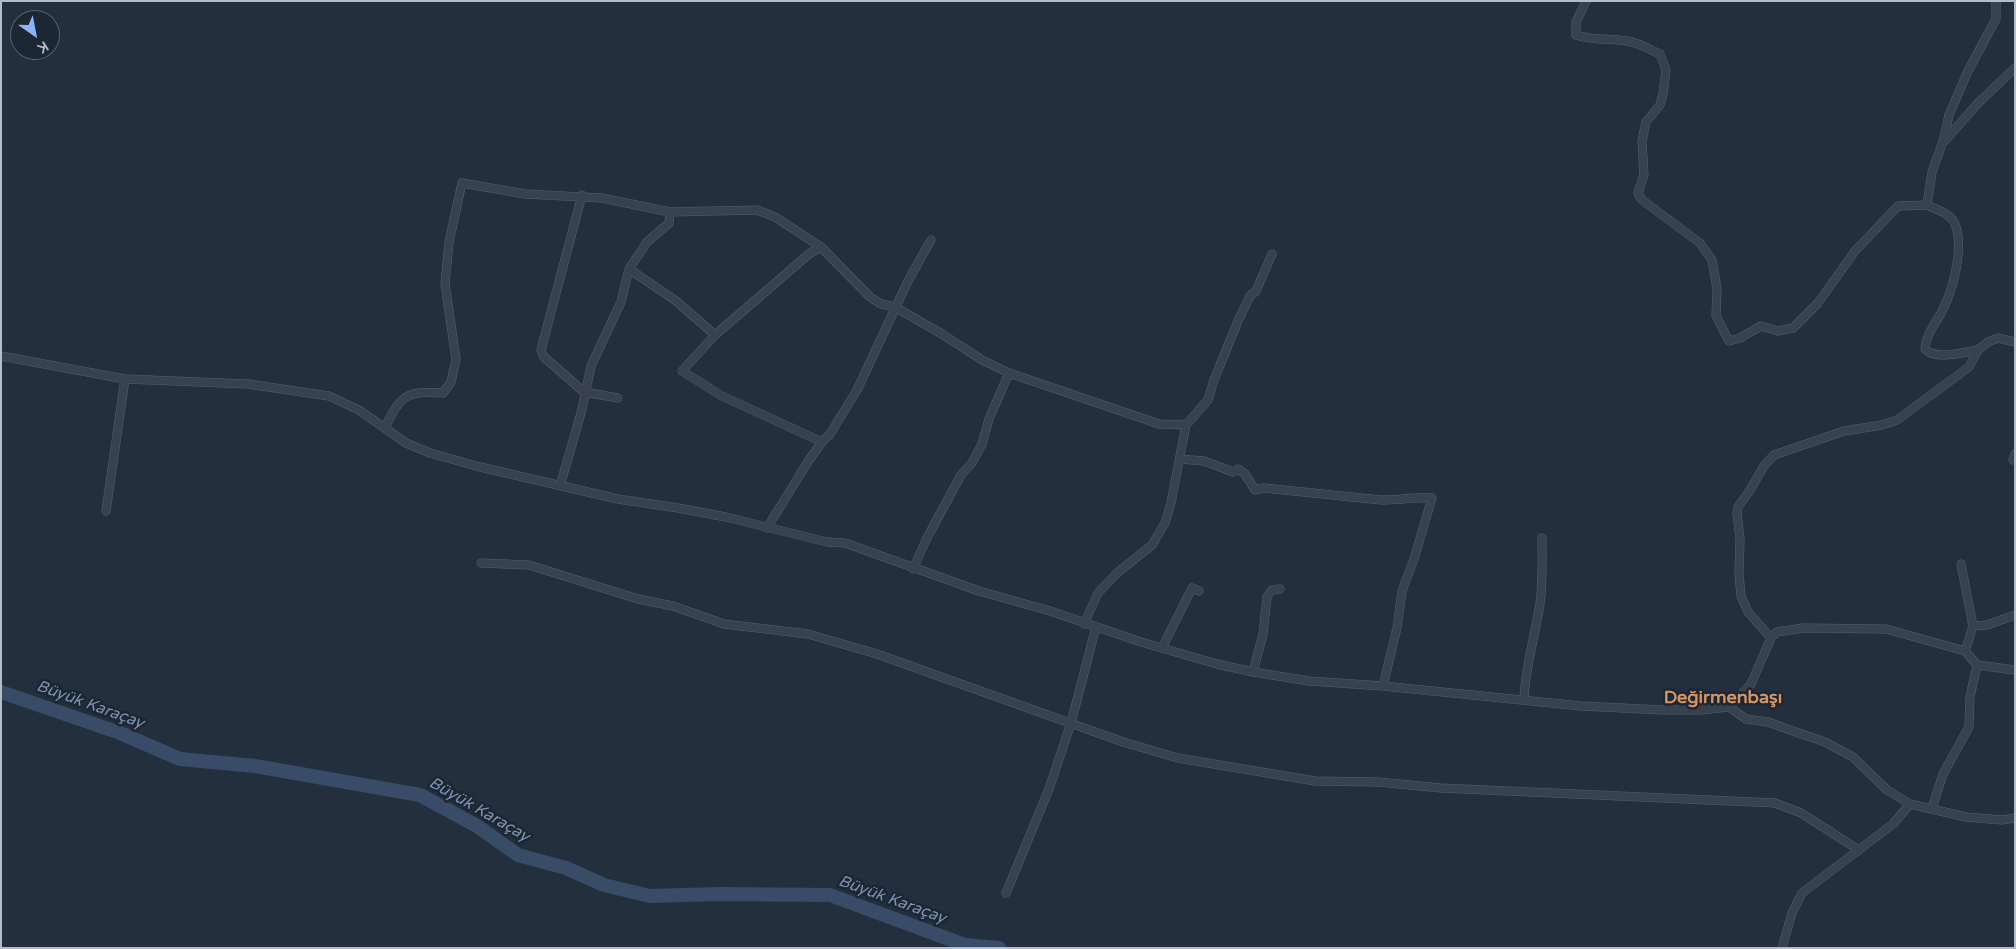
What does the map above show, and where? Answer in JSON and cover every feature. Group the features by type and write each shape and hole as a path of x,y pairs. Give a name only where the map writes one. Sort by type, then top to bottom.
{"street":[{"path":"1586,1 1576,22 1576,35 1586,39 1626,41 1642,45 1660,54 1666,70 1663,94 1660,106 1646,122 1642,140 1644,175 1638,193 1642,200 1700,243 1712,260 1717,289 1716,316 1729,341 1740,338 1761,326 1778,332 1793,328 1818,303 1854,251 1898,206 1927,205 1947,214 1955,224 1958,255 1952,287 1940,317 1926,339 1925,348 1930,354 1940,356 1978,350"},
{"path":"1927,205 1932,172 1942,144 1949,115 1964,80 1996,19 1996,1"},
{"path":"1942,144 1978,103 2015,68"},
{"path":"385,427 395,408 404,399 417,392 443,393 451,382 456,359 446,284 449,242 462,182 525,194 582,195 670,212 758,210 775,217 821,247 870,297 881,304 895,307 982,360 1009,373 1160,424 1186,425"},
{"path":"582,195 541,350 544,357 584,392 618,398"},
{"path":"560,486 581,413 590,366 621,302 629,270 647,242 668,223 670,212"},
{"path":"767,528 857,390 895,307 931,240"},
{"path":"821,247 809,254 715,335 682,371 722,396 822,442"},
{"path":"1084,624 1098,593 1117,573 1152,545 1159,533 1171,503 1186,425 1208,400 1238,321 1250,296 1256,290 1272,254"},
{"path":"629,270 676,301 715,335"},
{"path":"1771,638 1748,612 1741,596 1739,574 1740,539 1737,513 1738,507 1766,462 1774,455 1844,431 1882,425 1897,420 1969,367 1978,350 1988,342 1998,338 2015,342"},
{"path":"1,356 125,379 248,384 329,396 359,410 406,443 430,453 618,499 726,517 827,542 846,543 913,569 979,591 1050,611 1084,624 1162,648 1217,664 1309,681 1384,686 1581,706 1663,710 1700,710 1729,707 1751,684 1771,638 1777,632 1803,628 1886,629 1965,651 1977,665 2015,670"},
{"path":"913,569 927,538 961,475 972,463 982,444 989,418 1009,373"},
{"path":"106,511 125,379"},
{"path":"1180,459 1204,461 1233,472 1238,469 1245,474 1255,490 1264,488 1381,500 1400,500 1416,497 1432,498 1414,559 1402,591 1397,628 1384,686"},
{"path":"1524,700 1524,686 1540,603 1542,538"},
{"path":"481,562 529,565 638,598 673,606 724,624 808,634 877,654 1123,742 1178,758 1315,782 1378,782 1441,788 1775,803 1801,813 1859,850"},
{"path":"1961,564 1973,626 1965,651"},
{"path":"1162,648 1192,588 1199,591"},
{"path":"1254,672 1263,634 1267,597 1272,590 1280,589"},
{"path":"1973,626 1987,625 2015,615"},
{"path":"1006,893 1049,789 1071,723 1096,627"},
{"path":"1932,808 1943,774 1969,727 1970,697 1977,665"},
{"path":"1729,707 1746,719 1768,722 1825,742 1853,757 1887,790 1910,804 1966,817 2002,820 2015,818"},
{"path":"1782,948 1792,913 1802,893 1893,824 1910,804"}],"waterway":[{"name":"Büyük Karaçay","path":"1,692 120,733 180,759 255,766 420,795 477,826 518,855 566,868 604,885 650,896 719,894 830,895 965,945 999,948"}],"district":[{"name":"Değirmenbaşı","path":"1723,698"}]}
